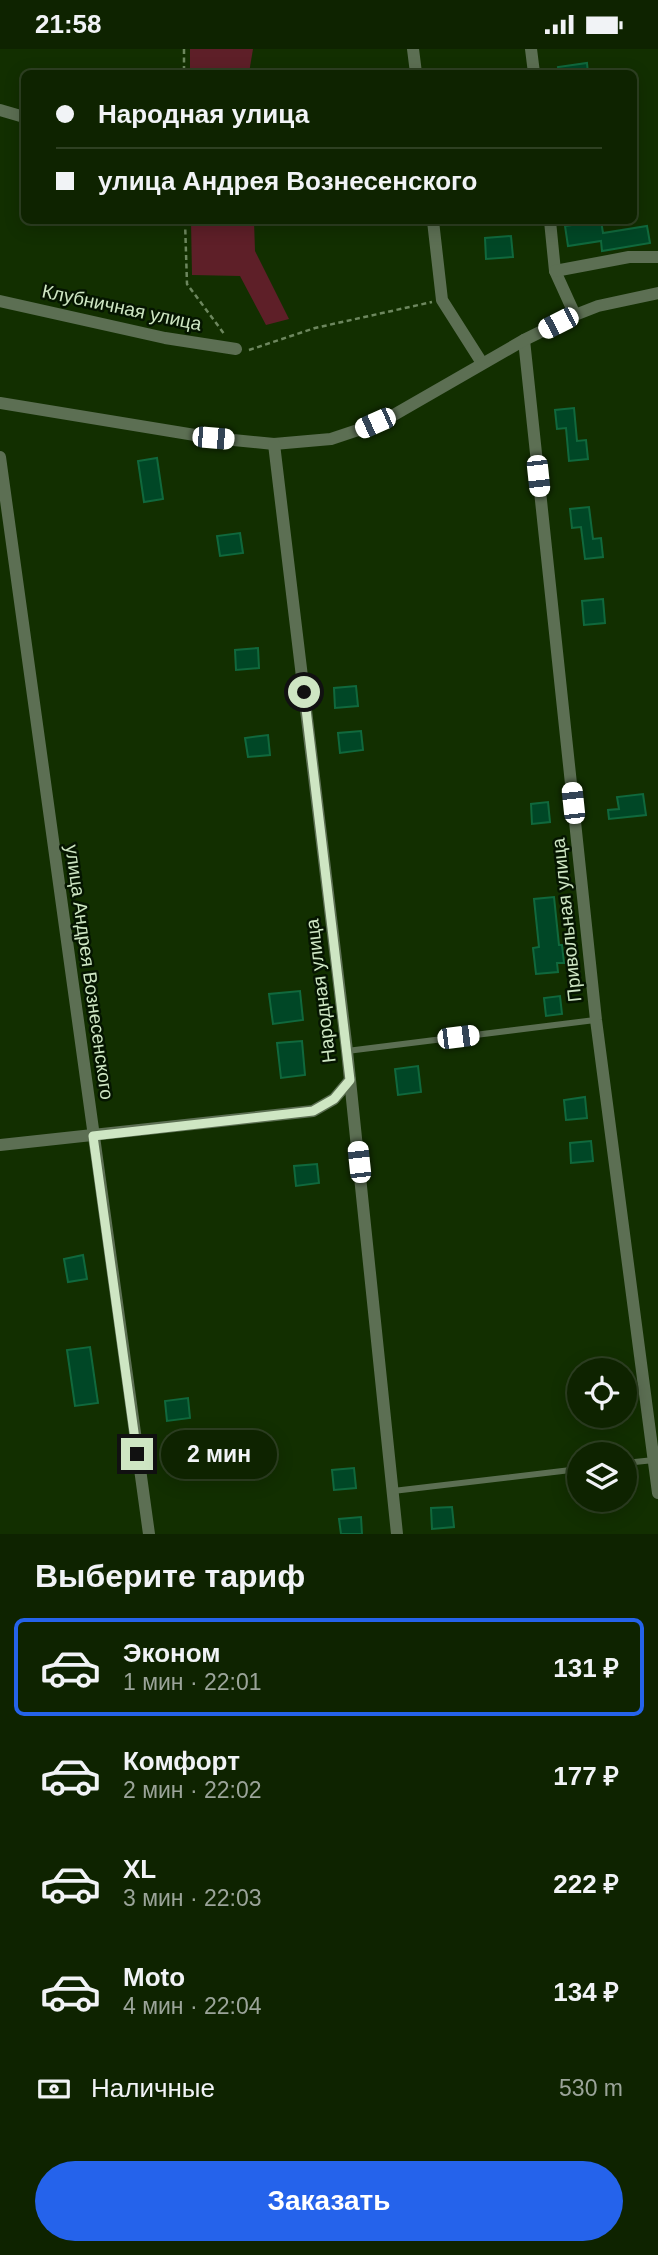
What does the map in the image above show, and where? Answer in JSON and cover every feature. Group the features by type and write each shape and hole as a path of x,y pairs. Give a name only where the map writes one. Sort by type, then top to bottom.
{"street":[{"path":"413,49 416,70"},
{"path":"531,49 534,70"},
{"path":"0,110 21,116"},
{"path":"433,224 442,300 482,363"},
{"path":"550,224 555,271 575,315"},
{"path":"555,271 629,257 658,257"},
{"path":"0,403 213,438 274,444 331,439 392,416 482,363 575,315 598,306 658,293"},
{"name":"Клубничная улица","path":"0,301 164,338 236,349"},
{"name":"Привольная улица","path":"524,340 596,1020 656,1459 658,1493"},
{"name":"Народная улица","path":"274,444 347,1051 397,1534"},
{"name":"улица Андрея Вознесенского","path":"0,457 149,1534"},
{"path":"0,1145 313,1111 334,1099 350,1080"}],"lane":[{"path":"347,1051 596,1020"},
{"path":"637,1461 656,1459"},
{"path":"393,1491 567,1470"}],"path":[{"path":"184,49 184,70"},
{"path":"185,224 187,284 236,349 253,350 314,328 442,300"}],"shaded area":[{"path":"190,49 253,49 250,70 190,70"},
{"path":"191,224 254,224 255,251 289,319 266,325 240,276 192,275"}],"building":[{"path":"587,63 588,70 558,70 558,67"},
{"path":"602,224 603,233 647,226 650,243 602,251 601,241 568,246 565,226"},
{"path":"511,236 513,257 486,259 485,238"},
{"path":"574,408 577,441 586,440 588,459 569,461 566,428 557,429 555,410"},
{"path":"157,458 163,499 144,502 138,461"},
{"path":"589,507 593,539 601,538 603,557 585,559 581,527 572,528 570,509"},
{"path":"240,533 243,553 220,556 217,536"},
{"path":"603,599 605,623 584,625 582,601"},
{"path":"258,648 259,668 236,670 235,650"},
{"path":"356,686 358,706 335,708 334,688"},
{"path":"361,731 363,750 340,753 338,733"},
{"path":"268,735 270,755 248,757 245,738"},
{"path":"643,794 646,815 609,819 608,810 619,809 617,797"},
{"path":"548,802 550,822 532,824 531,804"},
{"path":"554,897 559,945 562,945 564,963 557,963 558,972 536,974 533,948 539,947 534,899"},
{"path":"300,991 303,1020 273,1024 269,994"},
{"path":"560,996 562,1014 546,1016 544,998"},
{"path":"302,1041 305,1075 281,1078 277,1043"},
{"path":"418,1066 421,1092 398,1095 395,1069"},
{"path":"585,1097 587,1118 566,1120 564,1100"},
{"path":"591,1141 593,1161 571,1163 570,1143"},
{"path":"317,1164 319,1183 296,1186 294,1166"},
{"path":"83,1255 87,1279 68,1282 64,1259"},
{"path":"90,1347 98,1403 75,1406 67,1350"},
{"path":"188,1398 190,1418 167,1421 165,1401"},
{"path":"354,1468 356,1488 334,1490 332,1470"},
{"path":"452,1507 454,1527 432,1529 431,1508"},
{"path":"361,1517 362,1534 341,1534 339,1519"}],"route":[{"path":"137,1454 93,1136 313,1111 334,1099 350,1080 304,692"}]}
